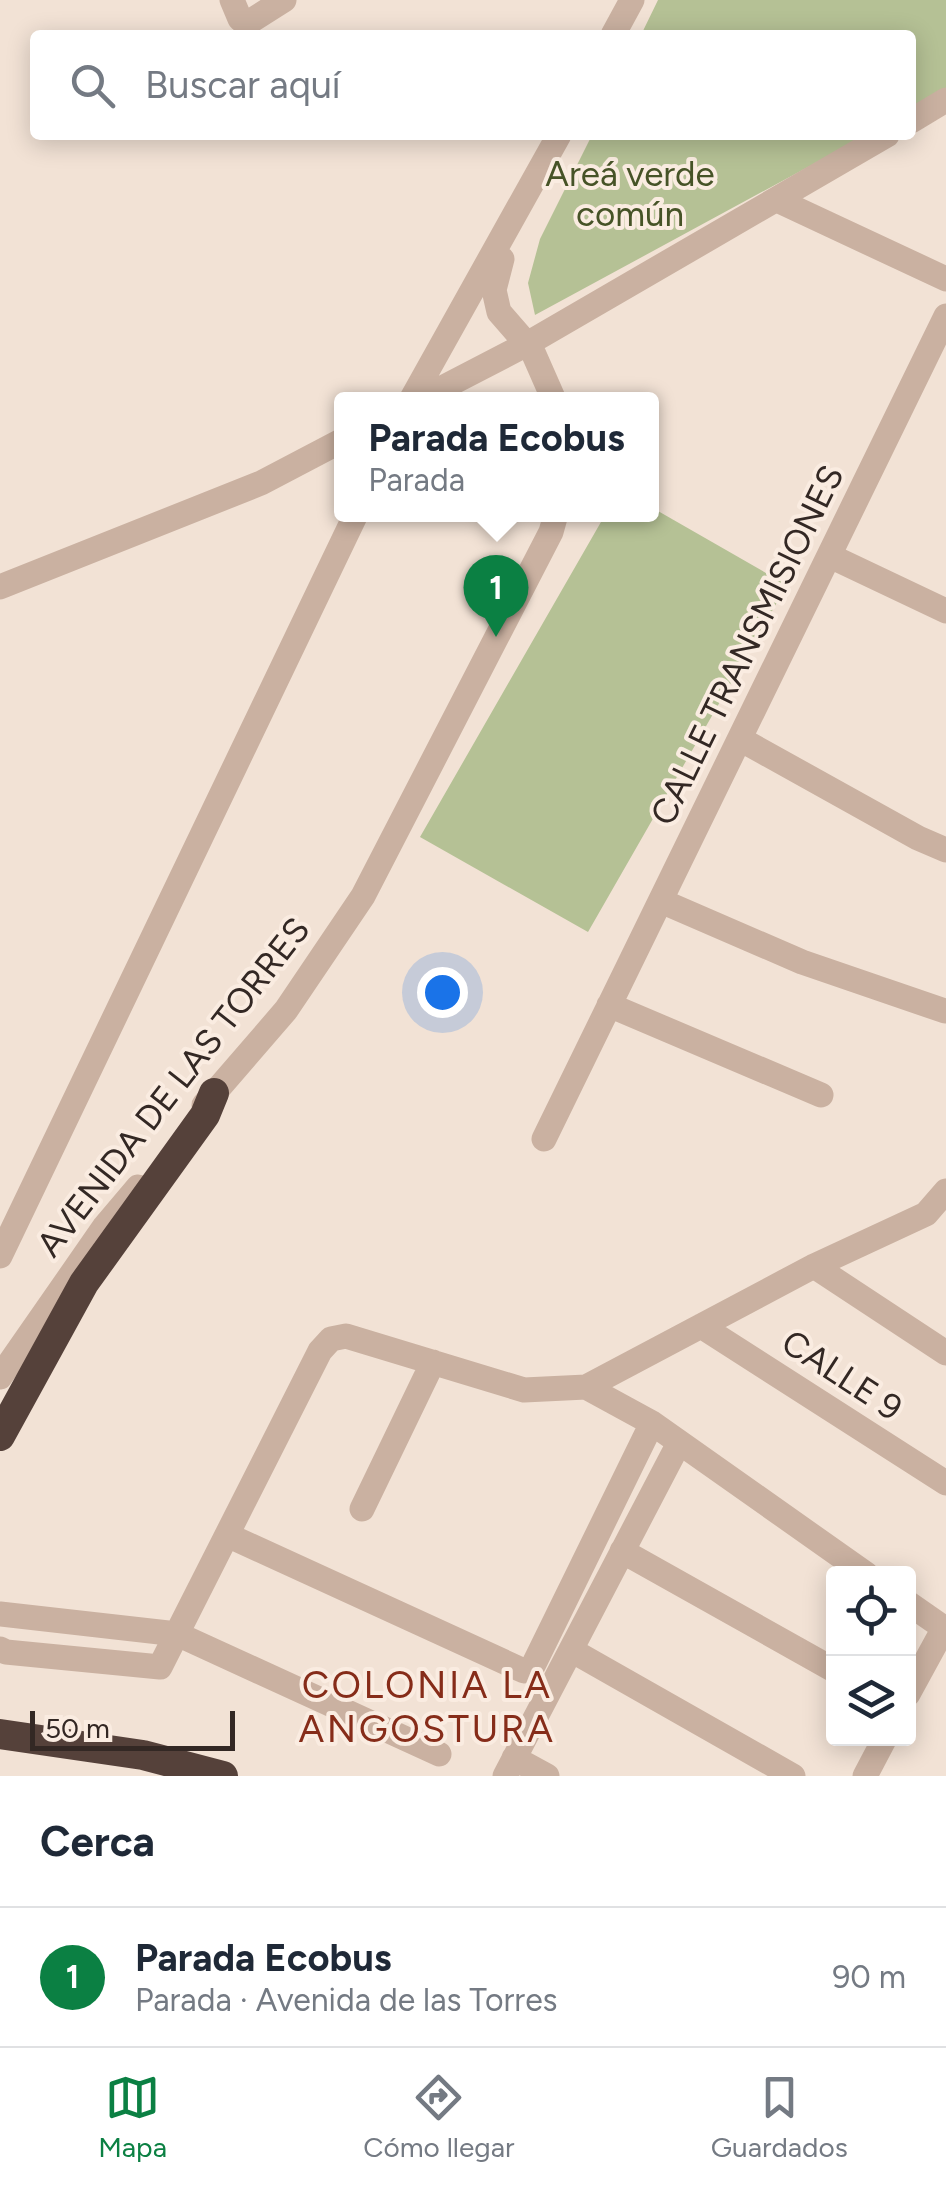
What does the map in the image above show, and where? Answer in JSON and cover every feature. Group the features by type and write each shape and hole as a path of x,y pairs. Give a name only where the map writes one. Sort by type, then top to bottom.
{"highway":[{"path":"0,1436 84,1283 206,1115 214,1093"},
{"path":"0,1734 143,1756 224,1776"}],"street":[{"path":"232,0 240,20 246,24 284,0"},
{"path":"616,30 632,0"},
{"path":"916,118 946,100"},
{"path":"419,392 557,140"},
{"path":"431,392 528,344 879,140"},
{"path":"778,200 946,279"},
{"path":"512,224 494,290 499,312 528,344 552,392"},
{"name":"CALLE TRANSMISIONES","path":"544,1139 946,316"},
{"path":"0,588 261,483 334,444"},
{"name":"AVENIDA DE LAS TORRES","path":"0,1256 352,522"},
{"name":"AVENIDA DE LAS TORRES","path":"0,1377 105,1226 286,1010 363,896 553,522"},
{"path":"830,556 946,611"},
{"path":"740,739 946,850"},
{"path":"662,901 802,962 945,1011"},
{"path":"609,1004 821,1095"},
{"path":"0,1649 160,1667 320,1351 331,1339 346,1336 524,1390 586,1387 814,1266 936,1220 946,1191"},
{"path":"814,1266 946,1353"},
{"name":"CALLE 9","path":"701,1326 946,1482"},
{"path":"362,1510 433,1362"},
{"path":"586,1387 652,1423 855,1566"},
{"path":"227,1535 524,1671 531,1670 652,1423"},
{"path":"547,1776 509,1767 679,1443"},
{"path":"622,1551 826,1666"},
{"path":"916,1609 944,1628 916,1679"},
{"path":"0,1614 177,1634 439,1754"},
{"path":"570,1650 792,1776"},
{"path":"866,1776 881,1746"}],"green space":[{"path":"658,0 946,0 946,92 916,108 916,30 643,30"},
{"name":"Areá verde común","path":"590,140 858,140 535,315 528,283 540,239"},
{"path":"659,512 787,585 588,932 420,837 601,522 659,522"}],"place":[{"name":"Parada Ecobus","path":"496,637"}],"district":[{"name":"COLONIA LA ANGOSTURA","path":"427,1707"}]}
